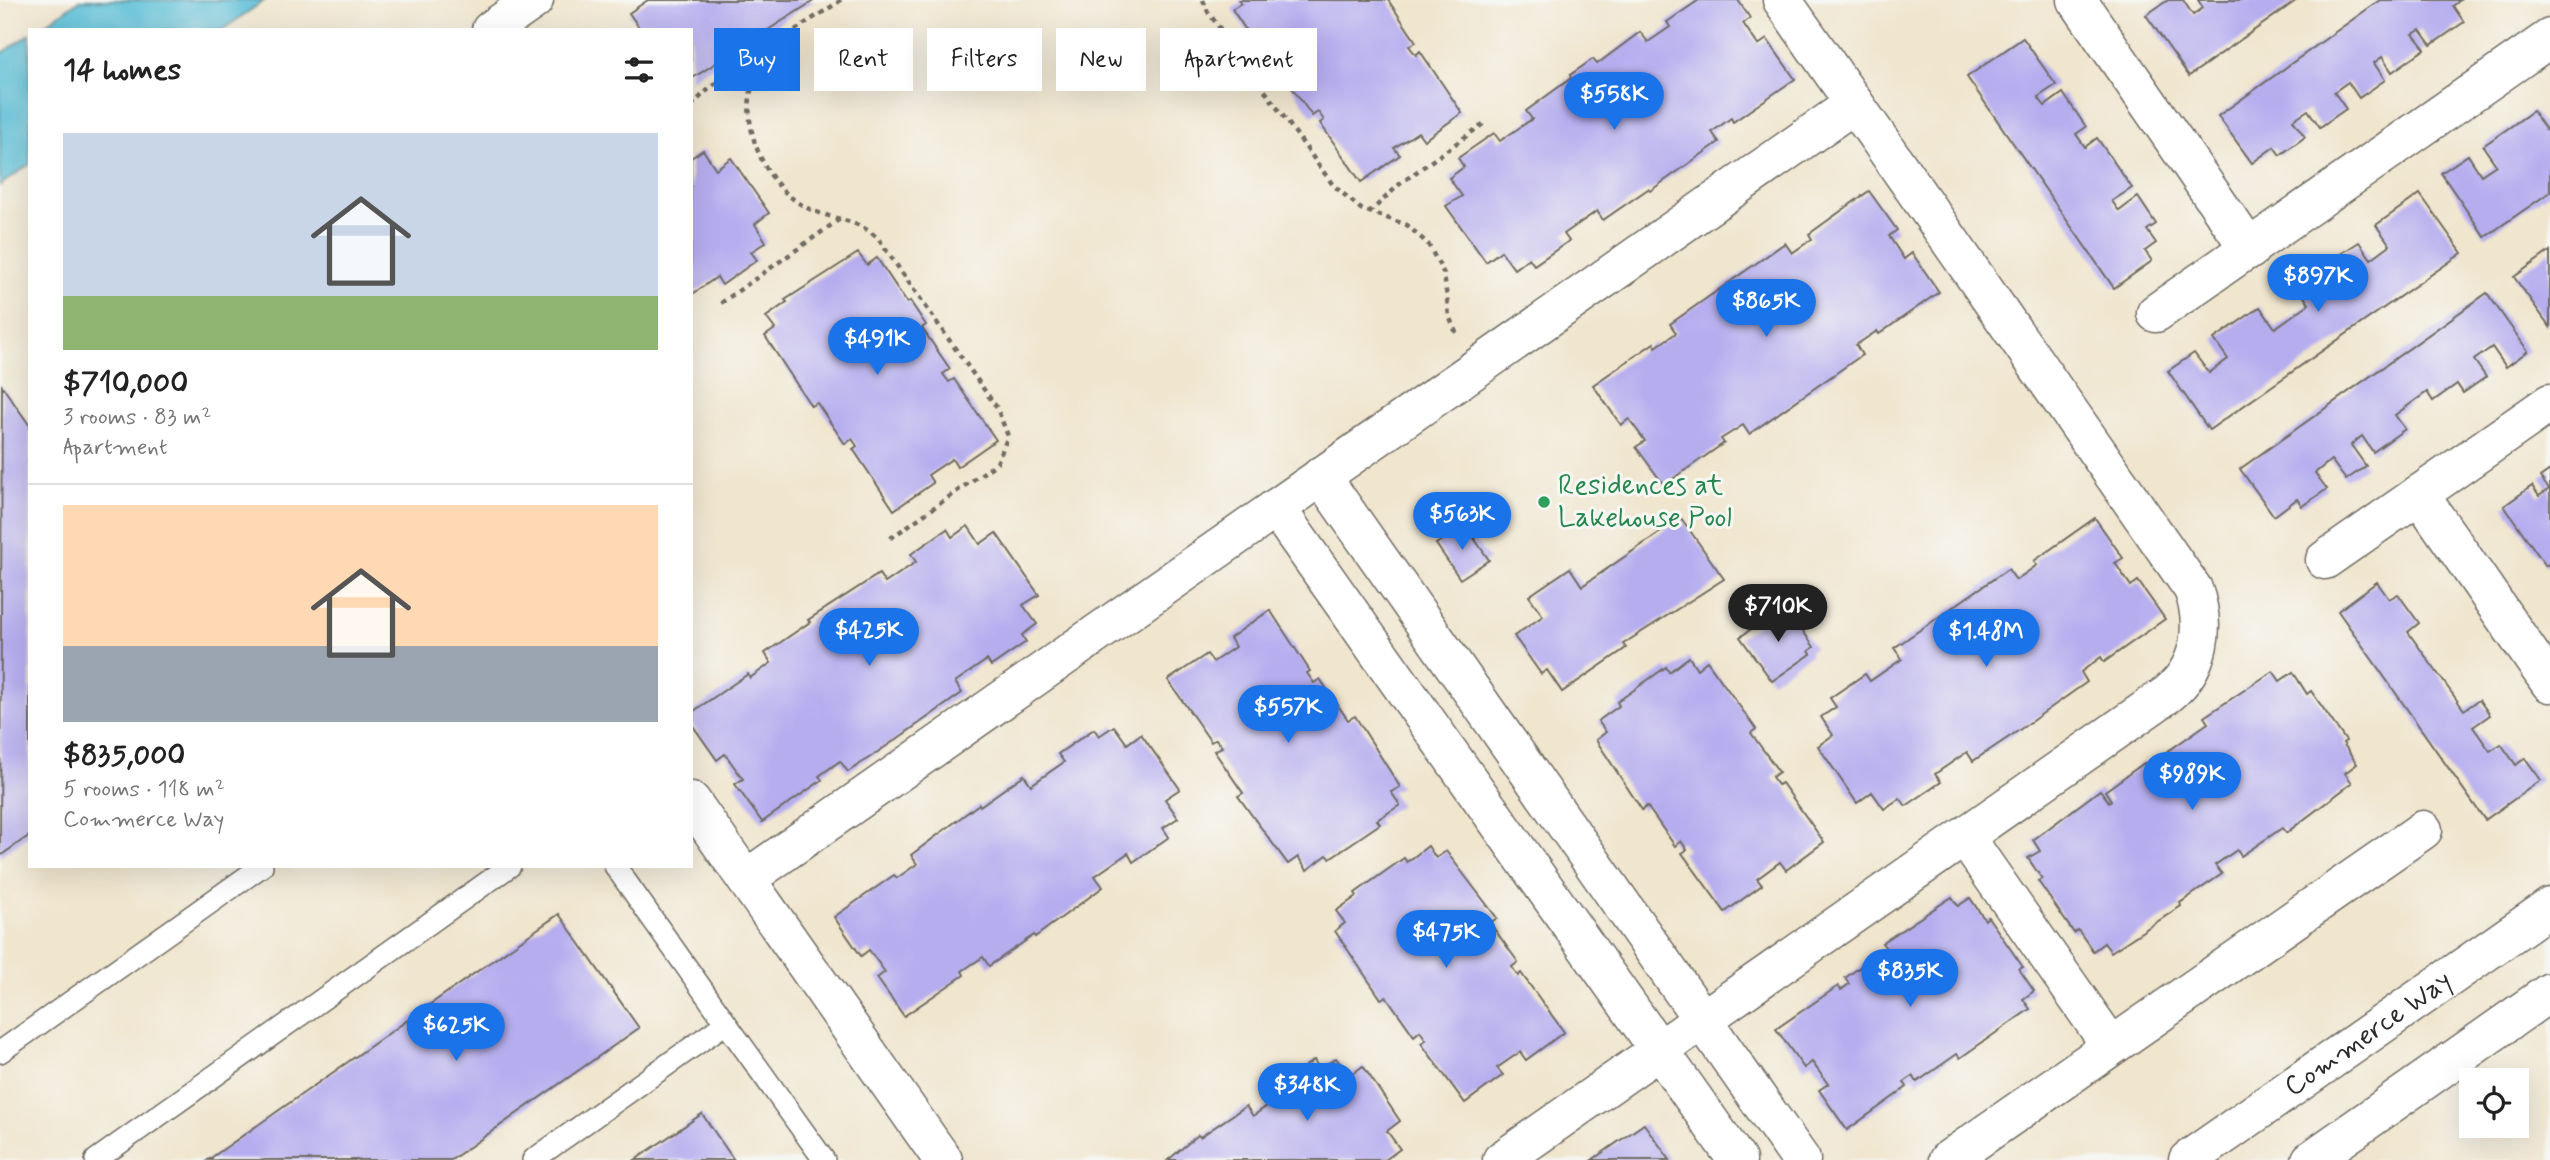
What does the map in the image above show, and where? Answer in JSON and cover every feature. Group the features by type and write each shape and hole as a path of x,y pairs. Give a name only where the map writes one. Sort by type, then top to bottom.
{"street":[{"path":"494,28 534,0"},
{"path":"1502,1160 2175,688 2195,660 2200,612 2193,589 1782,0"},
{"path":"2077,0 2250,250"},
{"path":"2156,313 2250,250 2550,38"},
{"path":"746,879 1854,103"},
{"path":"2325,560 2550,403"},
{"path":"1321,476 1801,1160"},
{"path":"2418,494 2550,683"},
{"path":"1276,508 1737,1160"},
{"path":"693,803 943,1160"},
{"path":"1948,1160 2423,830"},
{"path":"1965,837 2111,1046"},
{"name":"Commerce Way","path":"2188,1160 2550,906"},
{"path":"2311,1160 2550,992"}],"lane":[{"path":"0,1052 259,868"},
{"path":"96,1160 507,868"},
{"path":"616,868 824,1160"},
{"path":"533,1160 726,1023"}],"path":[{"path":"800,29 841,0"},
{"path":"1203,0 1323,175 1352,203 1369,213 1407,225 1428,244 1444,274 1451,323 1460,339"},
{"path":"693,104 714,84"},
{"path":"752,91 750,105 752,134 759,154 779,186 795,201 817,212 864,227 887,249 997,408 1008,436 997,463 888,540"},
{"path":"1369,213 1401,183 1486,122"},
{"path":"721,303 841,218"}],"water":[{"path":"80,0 265,0 225,28 40,28"},
{"path":"28,35 28,165 0,185 0,55"}],"building":[{"path":"648,0 815,0 771,28 714,28 714,64 693,78 693,28 640,28 629,13"},
{"path":"1239,0 1388,0 1416,42 1409,46 1416,55 1420,51 1462,113 1424,140 1418,132 1394,148 1400,155 1361,182 1320,123 1324,120 1318,112 1312,116 1294,91 1317,91 1317,28 1244,28 1232,9 1241,3"},
{"path":"1699,0 1738,0 1750,18 1743,23 1758,45 1767,39 1795,79 1733,122 1731,118 1712,132 1719,142 1650,191 1648,189 1603,220 1597,211 1564,234 1569,241 1534,265 1529,258 1514,269 1501,251 1486,262 1446,206 1462,196 1449,178 1464,167 1458,158 1494,133 1500,141 1532,119 1526,111 1571,78 1570,75 1593,59 1597,64 1640,32 1648,42 1670,27 1667,22"},
{"path":"2168,0 2183,0 2193,15 2203,8 2198,0 2297,0 2189,76 2146,15"},
{"path":"2380,0 2460,0 2453,6 2464,22 2431,45 2420,30 2413,34 2425,49 2392,72 2382,57 2374,63 2385,80 2359,98 2348,82 2334,92 2346,109 2320,127 2308,110 2293,120 2305,137 2280,155 2274,147 2252,163 2218,116"},
{"path":"2023,38 2056,85 2038,97 2045,106 2063,93 2086,127 2076,134 2085,147 2097,138 2132,188 2112,201 2119,211 2138,197 2156,224 2147,230 2156,243 2145,251 2152,261 2114,288 1967,77"},
{"path":"2533,111 2546,130 2550,127 2550,192 2485,237 2441,173 2468,155 2481,175 2496,165 2483,146"},
{"path":"703,150 716,169 731,158 769,213 755,224 766,242 751,252 757,260 722,285 717,277 693,294 693,157"},
{"path":"1869,191 1897,230 1889,236 1904,259 1912,253 1939,292 1879,334 1877,331 1856,345 1862,355 1749,434 1743,425 1721,439 1724,443 1664,485 1636,447 1645,441 1629,419 1621,425 1593,385 1654,343 1656,347 1676,333 1670,324 1785,243 1792,253 1812,239 1809,234"},
{"path":"2420,194 2462,253 2209,430 2168,371 2194,353 2209,373 2228,359 2214,339 2260,307 2275,328 2309,304 2294,282 2323,262 2338,282 2348,274 2336,257 2359,242 2371,259 2390,245 2376,225"},
{"path":"2550,251 2550,327 2514,277"},
{"path":"858,253 867,265 877,258 907,303 910,301 926,325 922,328 950,369 943,374 949,382 954,379 996,440 957,467 952,459 928,475 933,483 894,510 853,449 857,446 852,439 845,444 817,403 811,406 765,336 775,329 766,317 787,302 785,300"},
{"path":"2487,293 2528,351 2506,367 2492,347 2474,360 2486,377 2463,393 2457,384 2433,401 2427,392 2395,415 2405,429 2373,452 2362,436 2351,445 2366,466 2346,480 2331,460 2315,473 2327,489 2302,506 2297,499 2274,516 2240,469"},
{"path":"2,386 28,423 28,836 0,856"},
{"path":"2550,470 2550,563 2546,566 2504,506 2532,486 2539,496 2549,489 2540,477"},
{"path":"1681,518 1724,579 1623,644 1626,648 1562,692 1547,670 1541,674 1514,636 1543,616 1529,596 1570,568 1582,586"},
{"path":"2095,518 2123,558 2115,563 2131,586 2138,581 2165,619 2104,662 2101,657 2081,672 2087,682 2015,733 1973,761 1967,752 1935,774 1941,782 1906,806 1900,798 1884,809 1872,792 1857,803 1818,746 1833,735 1821,717 1836,707 1830,698 1865,674 1870,681 1902,659 1894,648 2008,569 2016,580 2037,565 2034,561"},
{"path":"1465,525 1489,560 1460,579 1436,544"},
{"path":"968,526 980,544 996,533 1039,595 1023,605 1037,624 1022,635 1026,642 991,666 987,660 955,682 962,693 894,741 848,772 840,761 819,776 822,780 762,822 735,784 743,779 725,754 717,760 693,726 693,712 748,674 750,678 771,663 765,653 810,622 808,620 879,574 885,583 916,562 911,554 947,529 952,537"},
{"path":"2377,582 2389,599 2398,594 2419,623 2408,632 2464,710 2479,700 2490,715 2473,727 2490,751 2501,744 2516,765 2525,758 2541,780 2485,820 2338,611"},
{"path":"1787,608 1814,647 1809,651 1811,654 1772,681 1740,637 1780,609 1782,612"},
{"path":"1270,610 1310,671 1307,673 1314,683 1320,679 1348,720 1355,716 1400,787 1391,792 1400,805 1377,820 1380,824 1330,858 1327,855 1307,870 1298,857 1288,864 1256,821 1238,796 1243,793 1214,751 1222,747 1216,739 1211,742 1168,680 1207,654 1213,662 1235,647 1230,638"},
{"path":"1689,657 1697,669 1707,661 1756,729 1751,733 1779,772 1772,777 1778,785 1782,783 1824,842 1786,870 1780,862 1757,879 1762,885 1725,912 1682,853 1687,850 1681,841 1675,846 1647,806 1642,810 1596,740 1606,732 1598,721 1619,706 1617,702 1666,667 1669,672"},
{"path":"2273,671 2280,681 2293,672 2307,694 2311,691 2346,741 2343,743 2357,764 2345,773 2352,783 2286,833 2282,828 2241,856 2237,850 2215,865 2222,874 2180,903 2181,906 2111,952 2104,943 2093,951 2078,930 2074,933 2038,881 2042,879 2028,858 2040,851 2033,840 2100,790 2109,802 2111,800 2105,791 2144,763 2151,773 2172,758 2167,752 2208,723 2204,717"},
{"path":"1114,726 1127,744 1141,734 1180,789 1165,799 1178,818 1163,828 1169,837 1133,862 1128,853 1095,876 1103,887 1035,937 1034,935 989,966 983,957 962,971 964,975 904,1016 877,978 885,972 869,950 861,956 834,917 894,875 897,878 917,864 911,855 979,804 980,806 1024,775 1031,785 1064,762 1058,754 1094,729 1099,736"},
{"path":"1428,846 1436,858 1446,851 1497,918 1490,923 1518,962 1512,967 1518,976 1521,973 1564,1032 1526,1060 1520,1052 1497,1068 1503,1075 1465,1103 1421,1043 1426,1040 1420,1031 1414,1036 1386,996 1381,999 1335,931 1345,923 1336,911 1357,896 1355,893 1404,858 1407,862"},
{"path":"1952,897 1958,906 1970,898 1985,920 1988,917 2023,967 2019,969 2034,991 2023,999 2030,1009 1960,1058 1957,1054 1917,1082 1913,1076 1904,1082 1907,1087 1847,1130 1819,1090 1828,1084 1812,1062 1804,1068 1776,1029 1838,986 1841,990 1849,984 1845,978 1886,948 1882,943"},
{"path":"559,914 639,1028 451,1160 208,1160"},
{"path":"1336,1058 1349,1076 1363,1066 1400,1121 1387,1131 1400,1149 1385,1160 1168,1160 1198,1135 1200,1137 1246,1106 1253,1116 1285,1093 1279,1085 1314,1060 1319,1069"},
{"path":"702,1114 734,1160 635,1160"},
{"path":"1644,1124 1670,1160 1592,1160"}],"place":[{"name":"Residences at Lakehouse Pool","path":"1544,502"}]}
